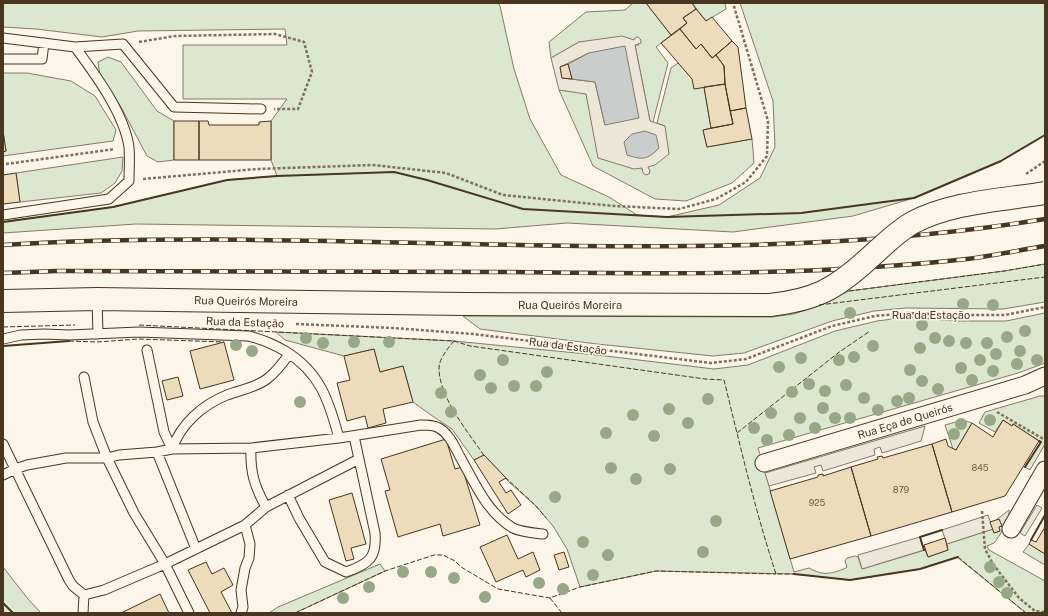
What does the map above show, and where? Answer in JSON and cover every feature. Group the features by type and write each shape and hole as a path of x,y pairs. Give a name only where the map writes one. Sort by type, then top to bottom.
{"main road":[{"name":"Rua Queirós Moreira","path":"3,301 97,299 464,304 770,305 792,302 815,296 832,288 850,276 901,230 934,214 963,206 1045,193"}],"street":[{"name":"Rua Eça de Queirós","path":"764,463 1025,385 1045,376"},
{"path":"1025,385 1045,386"},
{"path":"1011,529 1045,470"}],"lane":[{"path":"3,38 75,47 123,44 174,107 261,109"},
{"path":"3,59 42,59 44,43"},
{"path":"3,215 109,199 129,180 129,146 121,121 102,84 75,47"},
{"path":"97,299 98,334"},
{"path":"3,339 21,335 139,332 248,336 262,339 290,354 305,366 317,380 324,392 339,438"},
{"path":"147,350 164,432 172,449"},
{"path":"172,449 182,428 201,410 221,398 266,380 290,354"},
{"path":"84,377 93,422 107,458 134,513 165,564 190,613"},
{"path":"3,475 15,469 66,458 107,458 119,455 157,452 172,449 251,448 354,436 421,425 431,425 439,427 446,433 477,487 495,513 514,529 543,534"},
{"path":"288,495 299,518 325,562 346,572 360,567 368,562 374,554 376,544 370,505 354,436"},
{"path":"3,444 72,586 84,595"},
{"path":"251,448 250,459 252,477 258,493 266,507"},
{"path":"157,452 196,549"},
{"path":"84,595 104,590 165,564 245,525 266,507 359,459"},
{"path":"241,613 243,607 241,590 245,568 249,558 250,544 245,525"},
{"path":"83,613 84,595"}],"path":[{"path":"129,180 257,169 373,164 446,173 503,195 527,198 614,206 679,209 716,199 746,182 767,156 768,121 733,3"},
{"path":"123,44 175,36 275,34 304,42 312,72 298,109 261,109"},
{"path":"6,164 129,146"},
{"path":"1020,178 1045,161"},
{"name":"Rua da Estação","path":"294,324 394,328 473,334 711,362 746,359 832,326 875,316 907,313 1005,315 1045,307"},
{"path":"990,408 1045,440"},
{"path":"982,511 985,549 993,564 1019,598 1036,612 1045,612"}],"green space":[{"path":"3,3 498,3 500,6 514,69 530,119 561,175 609,197 637,215 667,217 719,205 760,178 775,147 773,101 740,3 1045,3 1045,135 1001,161 914,198 853,216 733,232 567,223 495,229 136,224 3,233 3,222 113,207 227,180 277,176 271,160 271,121 287,99 183,99 183,45 287,45 285,29 138,31 102,37 36,29 3,27"},
{"path":"633,3 646,3 671,35 656,47 668,63 653,122 650,121 635,45 639,45 634,40 579,42 551,58 549,42 586,12 625,10"},
{"path":"692,3 725,3 726,9 706,21"},
{"path":"108,57 121,62 157,111 174,121 174,160 158,162 147,156 121,107 100,75 98,62"},
{"path":"678,63 704,87 711,128 703,130 707,147 752,139 754,163 732,183 686,201 655,199 593,166 559,90 586,93 599,158 642,168 642,170 647,167 665,126 657,123 671,68"},
{"path":"3,73 27,73 71,81 95,96 116,130 113,141 3,156 3,152 6,151 3,131"},
{"path":"123,157 122,171 115,183 101,193 20,202 16,173"},
{"path":"1045,264 1045,302 1003,309 906,308 874,311 832,321 744,353 713,356 597,344 480,329 463,316 772,317 794,314 819,305 849,291 1004,271"},
{"path":"1045,313 1045,363 1018,373 758,448 794,572 809,568 823,573 836,572 847,567 845,561 847,558 855,556 858,557 862,569 925,550 928,557 948,550 947,544 993,529 994,533 1000,531 999,527 1002,526 996,520 1009,510 1006,522 999,537 994,543 987,546 989,550 1045,581 1045,613 1026,613 957,557 920,569 850,580 794,574 656,571 580,587 567,549 553,526 536,506 510,483 484,455 474,460 452,429 413,402 403,366 380,372 374,349 344,356 285,340 276,332 454,341 597,355 714,369 748,365 835,331 877,321 908,317 956,321 1006,321"},
{"path":"1040,396 1045,396 1045,444 1030,470 1025,467 1041,442 1013,424 1012,426 1003,420 995,432 979,423 985,412"},
{"path":"963,420 972,423 956,450 953,449 945,425"},
{"path":"1029,544 1045,554 1045,565 1023,552"},
{"path":"380,564 385,571 295,613 269,613 278,607"},
{"path":"3,567 28,599 41,613 3,613"}],"shaded area":[{"path":"622,36 634,40 638,37 641,40 641,43 635,45 650,121 665,126 669,154 655,165 648,167 650,171 649,174 646,175 643,173 642,168 634,169 598,158 586,94 559,90 551,58 579,42","holes":["589,53 605,125 595,82 562,78 560,67"]},
{"path":"625,46 639,118 605,125 595,82 572,79 568,64 589,53"},
{"path":"645,131 656,135 659,148 648,157 644,158 637,158 627,155 624,142 632,134"},
{"path":"925,426 921,441 882,453 880,447 874,449 875,455 823,471 821,465 814,467 816,473 769,486 765,473"},
{"path":"1037,505 1042,508 1025,536 1020,533"},
{"path":"988,515 993,529 947,544 942,530"},
{"path":"920,537 924,550 862,569 858,555"}],"building":[{"path":"646,3 692,3 696,9 683,18 687,23 671,35"},
{"path":"696,9 706,21 712,17 732,41 712,58 701,44 696,49 680,29 687,23 683,18"},
{"path":"680,29 696,49 701,44 712,58 716,55 724,66 725,84 694,89 692,79 661,43"},
{"path":"732,41 738,47 746,108 730,111 725,84 724,66 716,55"},
{"path":"568,64 572,79 562,78 560,67"},
{"path":"725,84 733,124 711,128 704,87"},
{"path":"746,108 752,139 707,147 703,130 733,124 730,111"},
{"path":"174,121 199,121 199,160 174,160"},
{"path":"199,121 208,121 209,125 259,125 259,122 271,121 271,160 199,160"},
{"path":"3,131 6,151 3,152"},
{"path":"16,173 20,202 3,204 3,175"},
{"path":"224,342 234,380 200,389 190,351"},
{"path":"374,349 380,372 403,366 413,402 383,409 386,423 368,428 365,416 347,421 337,383 350,380 344,356"},
{"path":"178,377 183,396 167,400 162,381"},
{"path":"1003,420 1012,426 1013,424 1039,441 1005,496 952,512 932,444 946,439 948,446 956,450 972,423 993,437"},
{"path":"446,439 455,469 462,467 480,525 443,536 440,524 398,537 385,491 390,490 381,459"},
{"path":"932,444 952,512 871,536 851,467 878,459 877,457 882,456 883,458"},
{"path":"484,455 506,478 499,482 506,493 511,490 521,505 508,514 474,460"},
{"path":"851,467 871,536 790,559 770,491 818,477 818,475 823,474 823,476"},
{"path":"352,493 366,544 351,548 354,559 346,561 329,500"},
{"path":"999,519 1002,526 999,527 1000,531 994,533 990,522"},
{"path":"1045,527 1045,554 1029,544 1031,540 1036,542"},
{"path":"507,535 518,559 533,552 540,570 526,577 523,570 496,582 480,547"},
{"path":"945,538 948,550 928,557 924,545"},
{"path":"564,552 569,567 559,570 554,555"},
{"path":"206,562 212,574 224,568 233,585 221,592 232,613 210,613 188,570"},
{"path":"160,594 169,613 121,613"}],"railway":[{"path":"3,245 133,240 264,240 655,246 785,244 915,235 1045,219"},
{"path":"3,273 57,271 736,273 909,265 977,258 1045,246"}],"fence":[{"path":"849,291 1004,271 1045,264"},
{"path":"819,305 1045,277"},
{"path":"3,327 75,325"},
{"path":"139,325 454,341 470,346 705,379 724,380 755,502 776,574 794,574"},
{"path":"737,433 838,353 870,331"},
{"path":"69,341 97,342 139,339 224,342"},
{"path":"454,341 440,361 440,379 449,403 485,457"},
{"path":"505,477 536,506 546,518"},
{"path":"295,613 385,571 434,555 443,555 455,561 461,567 498,589 550,598 580,587 656,571 776,574"},
{"path":"958,557 1026,613"},
{"path":"550,598 562,613"}],"wall":[{"path":"3,222 113,207 227,180 277,176 394,172 427,180 523,209 667,217 801,213 914,198 1001,161 1045,135"},
{"path":"3,346 69,341"},
{"path":"1025,467 1041,442 1039,441"},
{"path":"1031,540 1045,515"},
{"path":"925,550 920,537 942,530"},
{"path":"794,574 850,580 920,569 958,557"},
{"path":"3,603 13,613"}]}
